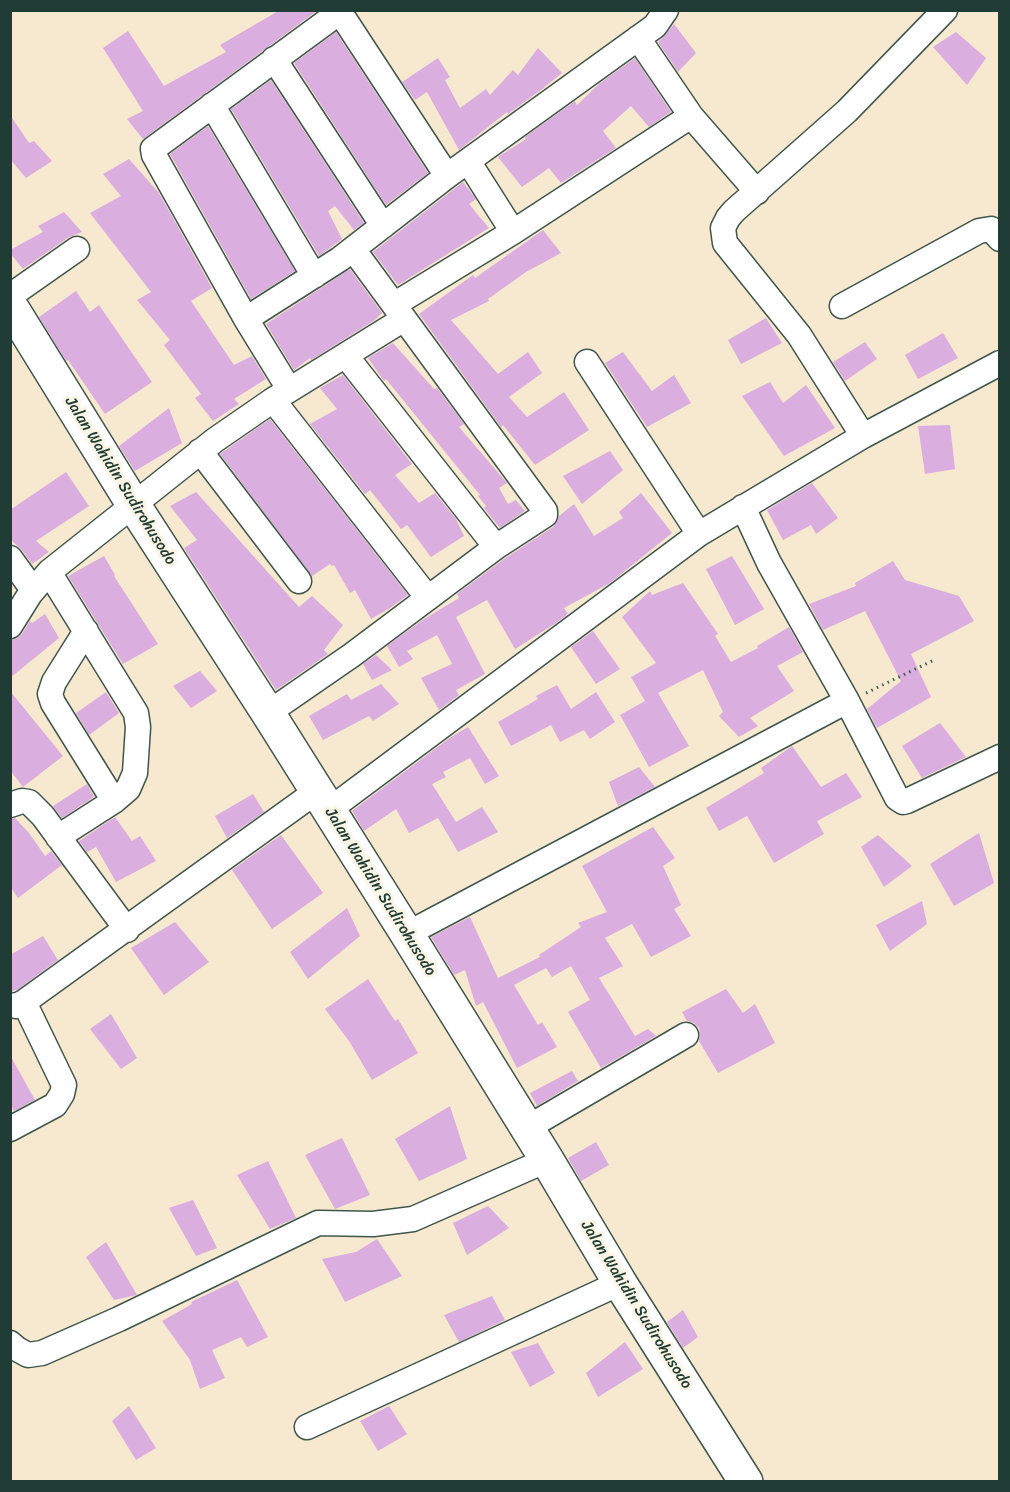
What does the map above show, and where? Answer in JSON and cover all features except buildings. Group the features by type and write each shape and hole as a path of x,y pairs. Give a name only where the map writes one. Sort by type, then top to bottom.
{"highway":[{"name":"Jalan Wahidin Sudirohusodo","path":"10,305 133,504 407,934 548,1160 620,1283 746,1482"}],"street":[{"path":"246,319 353,249 447,176 655,26 666,10"},
{"path":"863,436 799,335 725,243 723,228 728,218 847,111 945,10"},
{"path":"428,598 281,395 246,319 153,151 331,17 340,15 447,176"},
{"path":"638,38 691,116 757,192"},
{"path":"274,59 383,226"},
{"path":"212,105 314,276"},
{"path":"10,626 41,581 200,451 281,395 346,356 400,311 513,232 691,116"},
{"path":"468,161 513,232"},
{"path":"842,306 979,231 991,229 999,239"},
{"path":"10,296 77,249"},
{"path":"268,713 352,655 496,547 544,516 545,512 353,249"},
{"path":"346,356 496,547"},
{"path":"587,362 699,534"},
{"path":"10,1129 55,1105 62,1094 64,1085 17,1004 323,801 699,534 863,436 999,363"},
{"path":"200,451 298,581"},
{"path":"742,507 769,563 900,801 908,801 999,757"},
{"path":"10,558 41,581 86,631 136,713 138,720 135,773 128,789 114,801 58,837"},
{"path":"86,631 54,682 50,694 53,703 114,801"},
{"path":"407,934 847,701"},
{"path":"10,805 22,801 32,804 127,930"},
{"path":"528,1128 686,1035"},
{"path":"10,1343 28,1355 42,1353 119,1319 318,1222 373,1224 417,1218 548,1160"},
{"path":"307,1427 620,1283"}],"path":[{"path":"847,701 934,660"}]}
